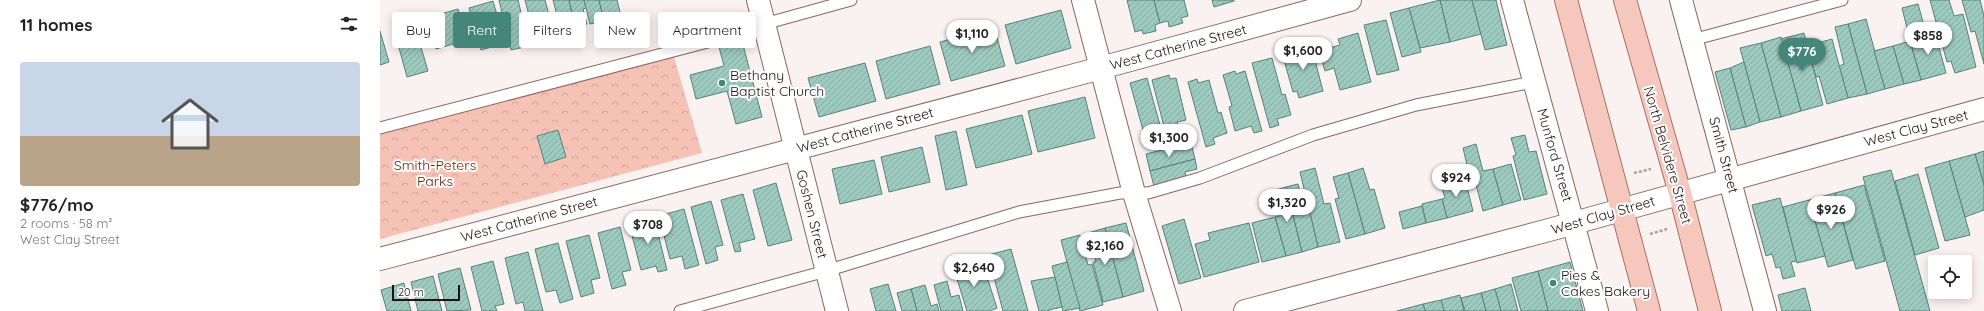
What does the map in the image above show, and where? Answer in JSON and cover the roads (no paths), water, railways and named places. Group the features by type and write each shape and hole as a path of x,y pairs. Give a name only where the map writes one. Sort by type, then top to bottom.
{"main road":[{"path":"1566,0 1649,311"},
{"name":"North Belvidere Street","path":"1625,0 1680,193 1710,311"}],"street":[{"name":"Goshen Street","path":"758,0 837,311"},
{"path":"1083,0 1134,193 1170,311"},
{"name":"West Catherine Street","path":"380,259 1102,68 1350,0"},
{"name":"Munford Street","path":"1512,0 1533,82 1574,223 1597,311"},
{"name":"Smith Street","path":"1681,0 1765,311"},
{"name":"West Clay Street","path":"1245,311 1623,210 1984,109"}],"lane":[{"path":"380,128 742,33 764,25 852,0"},
{"path":"1692,40 1842,0"},
{"path":"680,311 826,271 1019,212 1120,193 1148,193 1200,178 1313,136 1416,105 1533,82"}],"place":[{"name":"Bethany Baptist Church","path":"722,83"},
{"name":"Pies & Cakes Bakery","path":"1553,283"}],"park label":[{"name":"Smith-Peters Parks","path":"435,174"}]}
